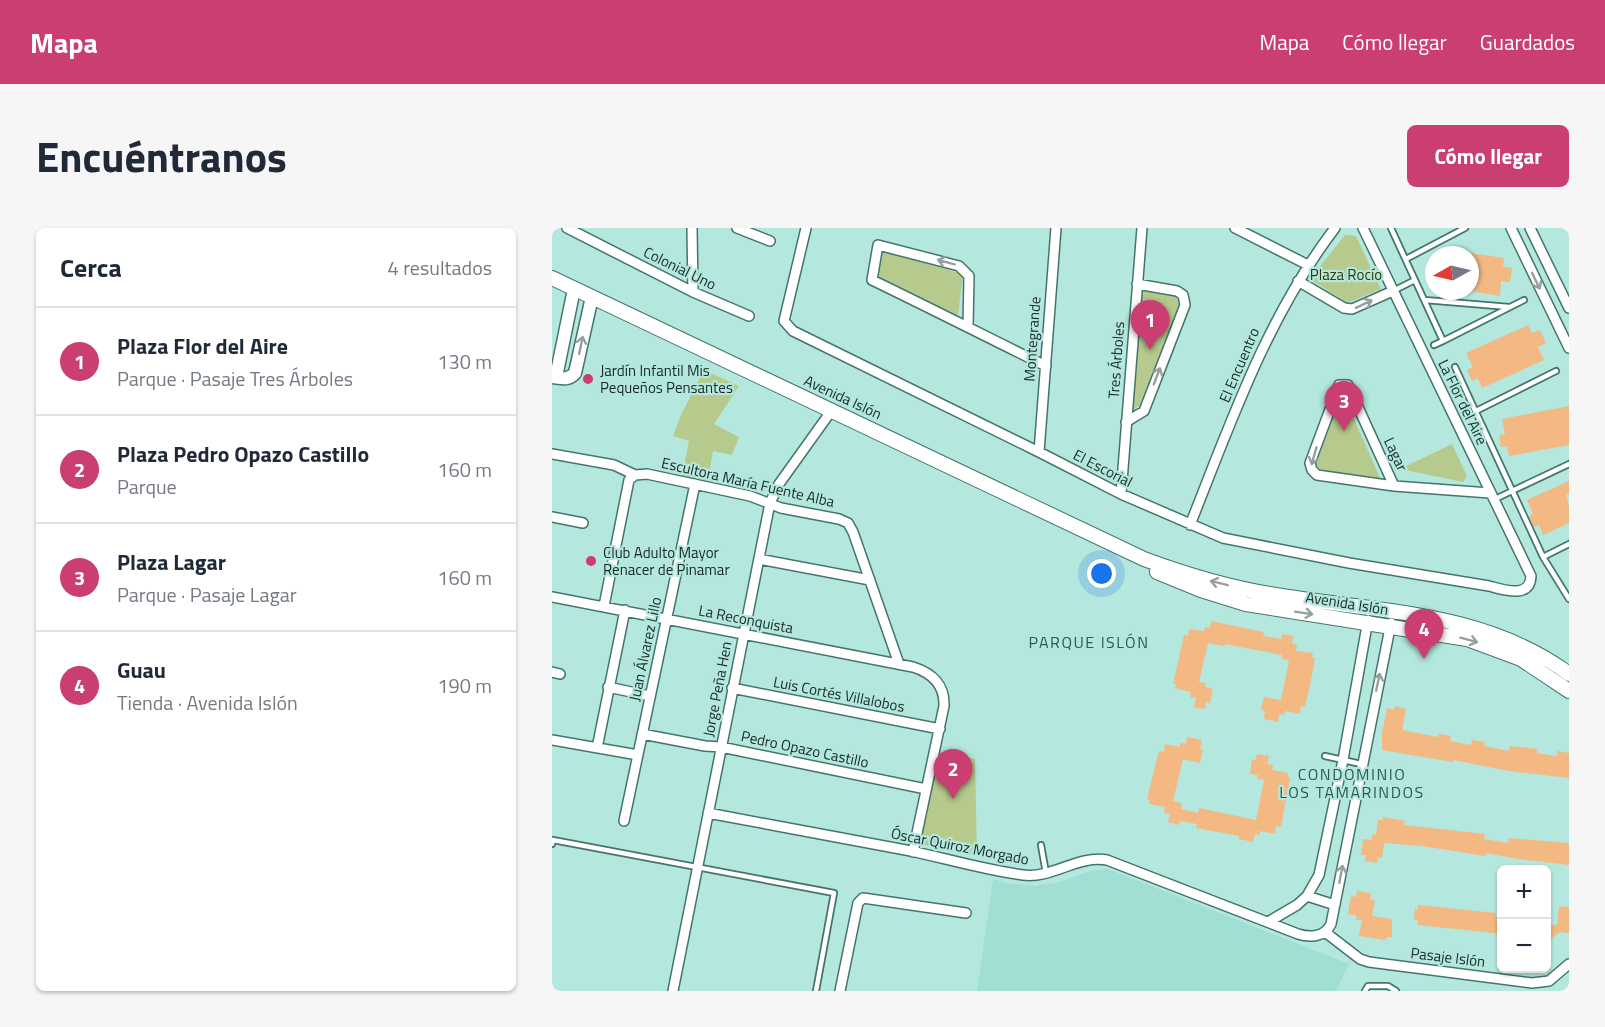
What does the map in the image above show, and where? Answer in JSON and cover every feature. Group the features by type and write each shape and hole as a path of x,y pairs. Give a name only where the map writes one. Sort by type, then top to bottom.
{"main road":[{"name":"Avenida Islón","path":"552,278 1120,548 1169,568 1222,584 1391,620 1485,645 1521,659 1569,691"},
{"name":"Avenida Islón","path":"1391,620 1439,618 1482,629 1524,646 1569,674"}],"street":[{"name":"Colonial Uno","path":"567,228 693,292 749,316"},
{"path":"692,228 693,292"},
{"name":"El Escorial","path":"806,228 784,321 793,332 1121,494 1223,538 1348,563 1490,586 1510,592 1526,588"},
{"name":"Montegrande","path":"1039,452 1056,228"},
{"name":"Tres Árboles","path":"1121,494 1142,228"},
{"path":"1235,228 1308,265"},
{"name":"El Encuentro","path":"1190,525 1256,360 1281,309 1308,265 1335,228"},
{"name":"La Flor del Aire","path":"1364,228 1491,497 1531,576 1526,588"},
{"path":"1511,228 1569,348"},
{"path":"1530,228 1569,308"},
{"path":"743,229 770,241"},
{"path":"968,327 969,276 959,266 878,245 872,280 1046,366"},
{"path":"1298,281 1344,308 1352,309 1393,291"},
{"path":"1126,422 1144,411 1185,305 1183,295 1178,291 1137,284"},
{"path":"574,289 554,377 565,379 572,377 575,373 592,297"},
{"name":"Lagar","path":"1394,486 1348,385 1339,386 1310,463 1317,475 1394,486 1491,497"},
{"name":"Jorge Peña Hen","path":"674,991 770,503 779,484 832,410"},
{"name":"Escultora María Fuente Alba","path":"552,454 614,465 634,475 647,474 750,496 781,508 839,519 848,523 899,664"},
{"path":"604,606 629,480 634,475"},
{"name":"Juan Álvarez Lillo","path":"624,821 695,484"},
{"path":"552,517 583,523"},
{"path":"759,559 870,580"},
{"name":"La Reconquista","path":"552,597 918,669 933,676 941,686 945,698 940,729"},
{"path":"597,748 625,610"},
{"path":"1268,922 1297,905 1307,896 1319,874 1343,760 1369,616"},
{"path":"1325,932 1330,924 1335,905 1391,620"},
{"path":"608,687 650,696"},
{"name":"Luis Cortés Villalobos","path":"732,688 940,729"},
{"path":"913,852 940,729"},
{"name":"Pedro Opazo Castillo","path":"642,734 721,747 926,789"},
{"path":"552,740 638,754"},
{"name":"Óscar Quiroz Morgado","path":"708,813 913,852 1014,874 1046,873 1080,861 1107,860 1303,936 1315,936 1325,932"},
{"path":"1307,896 1335,905"},
{"path":"840,991 858,903 863,898 966,913"},
{"name":"Pasaje Islón","path":"1325,932 1360,959 1400,966 1537,983 1549,981 1569,964"}],"lane":[{"path":"1391,228 1443,341"},
{"path":"1406,259 1465,228"},
{"path":"1393,291 1415,280"},
{"path":"1425,300 1511,307"},
{"path":"1434,345 1524,300"},
{"path":"1455,367 1543,557 1569,599"},
{"path":"1476,411 1556,371"},
{"path":"1491,497 1514,491 1569,464"},
{"path":"1543,557 1569,544"},
{"path":"1325,756 1361,764"},
{"path":"552,844 553,840 834,893 816,991"},
{"path":"1041,846 1046,873"},
{"path":"1365,991 1368,986 1388,986 1396,991"}],"shaded area":[{"path":"1108,869 1349,964 1336,991 977,991 993,879 1006,883 1035,886 1060,882 1090,871"}],"green space":[{"name":"Plaza Rocío","path":"1345,235 1356,236 1381,289 1347,303 1310,279"},
{"path":"882,251 963,274 958,316 877,276"},
{"path":"1145,290 1175,296 1180,303 1139,406 1133,410 1142,293"},
{"path":"704,370 739,386 714,424 739,437 732,455 713,451 708,481 682,476 689,441 673,436"},
{"path":"1344,396 1381,480 1322,472 1316,464 1339,398"},
{"path":"1452,444 1467,476 1463,482 1400,469"},
{"path":"939,753 975,759 977,856 925,845 921,839"}],"building":[{"path":"1479,254 1504,258 1503,267 1512,268 1510,282 1501,281 1500,296 1479,292"},
{"path":"1528,325 1532,333 1540,330 1546,343 1538,347 1544,360 1482,388 1478,378 1472,381 1467,370 1473,367 1466,353"},
{"path":"1569,406 1569,445 1509,456 1507,446 1501,447 1499,435 1505,434 1502,419"},
{"path":"1569,481 1569,494 1566,495 1569,505 1569,523 1543,535 1539,525 1534,527 1529,516 1533,514 1527,500"},
{"path":"1211,621 1264,632 1263,636 1281,639 1282,634 1293,636 1292,644 1297,645 1296,651 1313,653 1312,657 1315,658 1311,680 1305,707 1301,706 1300,714 1285,711 1284,715 1279,714 1278,722 1264,719 1265,711 1261,710 1264,697 1281,700 1289,660 1282,659 1282,655 1208,643 1199,682 1206,683 1205,687 1213,689 1210,703 1206,702 1205,709 1194,707 1196,698 1190,697 1191,692 1175,688 1176,684 1173,684 1184,635 1188,636 1189,629 1204,631 1205,627 1210,628"},
{"path":"1395,706 1406,709 1402,730 1438,737 1439,734 1451,736 1450,741 1471,745 1472,740 1485,742 1484,746 1509,751 1509,746 1538,749 1537,753 1557,756 1557,751 1569,753 1569,778 1509,771 1382,750 1382,733 1387,708 1394,710"},
{"path":"1187,737 1202,740 1200,763 1183,759 1173,801 1182,803 1181,809 1198,813 1199,808 1256,820 1264,780 1257,779 1258,775 1250,774 1252,759 1256,760 1257,754 1269,756 1267,764 1273,765 1272,770 1288,773 1287,777 1290,778 1281,827 1276,826 1275,834 1260,831 1260,835 1255,834 1253,842 1239,839 1239,836 1196,828 1197,824 1180,821 1179,825 1168,822 1170,814 1164,813 1165,807 1149,804 1150,800 1147,799 1159,751 1164,752 1165,744 1180,747 1180,743 1186,744"},
{"path":"1383,817 1405,821 1404,825 1485,834 1484,839 1508,843 1509,838 1569,843 1569,865 1486,853 1485,856 1422,846 1384,843 1382,858 1378,857 1377,863 1365,861 1366,855 1361,855 1363,839 1372,840 1372,834 1376,835 1378,820 1383,820"},
{"path":"1357,891 1371,893 1370,900 1375,900 1372,916 1392,919 1392,937 1387,937 1385,940 1359,936 1362,920 1356,920 1357,916 1348,914 1351,896 1356,897"},
{"path":"1418,905 1496,913 1497,933 1418,925 1418,920 1414,920 1415,908 1418,910"},
{"path":"1559,906 1569,907 1569,933 1560,932 1551,938 1551,924 1557,925"}],"place":[{"name":"Plaza Flor del Aire","path":"1150,350"},
{"name":"Jardín Infantil Mis Pequeños Pensantes","path":"588,379"},
{"name":"Plaza Lagar","path":"1344,431"},
{"name":"Club Adulto Mayor Renacer de Pinamar","path":"591,561"},
{"name":"Guau","path":"1424,659"},
{"name":"Plaza Pedro Opazo Castillo","path":"953,799"}],"district":[{"name":"PARQUE ISLÓN","path":"1089,642"},
{"name":"CONDOMINIO LOS TAMARINDOS","path":"1352,783"}]}
